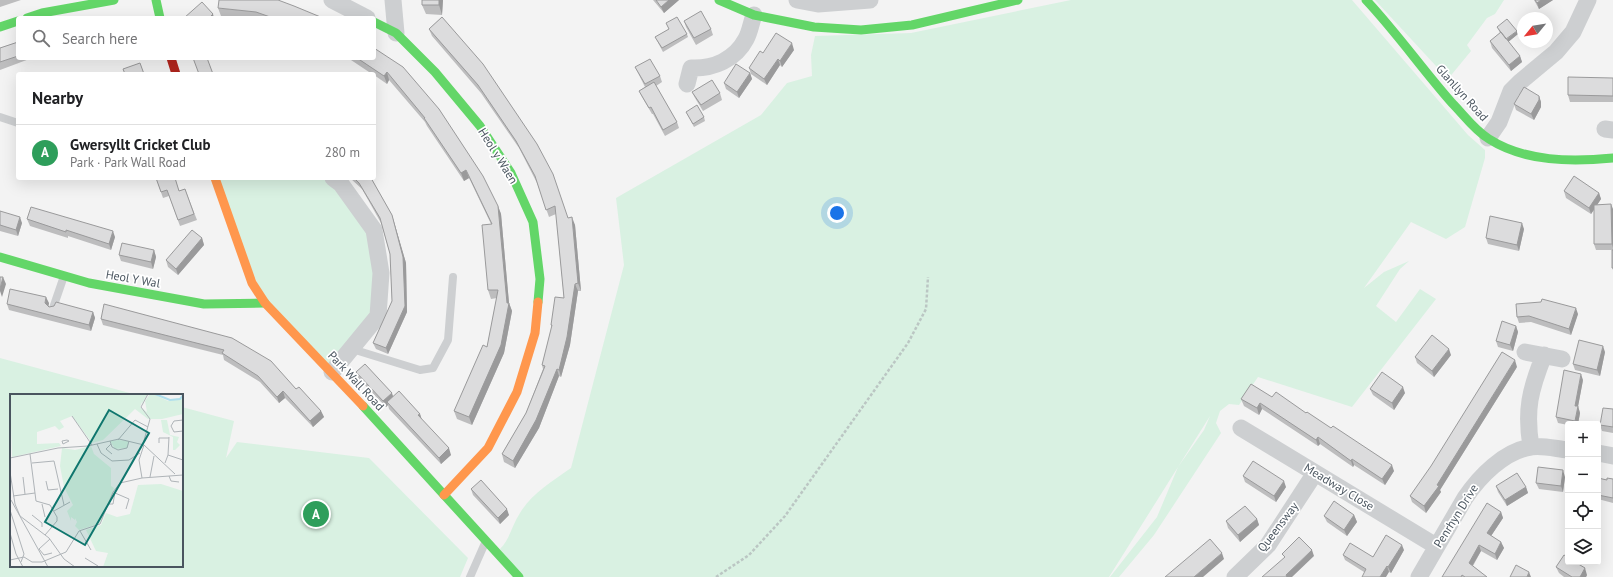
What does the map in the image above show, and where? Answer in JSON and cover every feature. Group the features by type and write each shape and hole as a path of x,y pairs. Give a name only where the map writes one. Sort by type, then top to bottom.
{"street":[{"path":"33,16 114,0"},
{"path":"156,0 160,16"},
{"path":"332,0 363,16"},
{"path":"393,0 396,33"},
{"path":"718,0 754,15 814,27 861,30 912,25 1018,0"},
{"path":"797,0 818,4 861,0"},
{"name":"Glanllyn Road","path":"1366,0 1386,21 1468,120 1488,138 1500,145 1541,158 1613,158"},
{"path":"1488,138 1499,122 1511,91 1556,52 1573,32 1588,0"},
{"path":"686,84 689,64 702,68 715,66 728,59 740,48 746,38 754,15"},
{"path":"0,27 16,22"},
{"name":"Heol y Waen","path":"376,23 396,33 435,72 470,114 511,173 534,222 540,279 535,333 517,392 488,448 444,495"},
{"path":"172,60 175,72"},
{"name":"Park Wall Road","path":"216,180 252,283 265,303 332,372 519,577"},
{"path":"332,372 378,316 381,272 374,230 341,184 336,180"},
{"name":"Heol Y Wal","path":"0,257 89,283 204,304 265,303"},
{"path":"1525,352 1562,359"},
{"path":"1531,447 1528,425 1529,402 1535,378 1544,356"},
{"name":"Meadway Close","path":"1241,428 1436,546"},
{"name":"Penrhyn Drive","path":"1419,577 1436,546 1474,485 1486,472 1507,457 1531,447 1565,450"},
{"path":"1601,454 1613,456"},
{"name":"Queensway","path":"1235,577 1268,545 1315,473"}],"lane":[{"path":"0,117 16,122"},
{"path":"53,308 64,276"},
{"path":"352,349 420,370 433,368 448,340 453,277"},
{"path":"470,577 486,540"}],"path":[{"path":"716,577 749,555 785,516 908,343 926,309 928,277"}],"green space":[{"path":"1071,0 1352,0 1468,135 1485,150 1485,158 1465,227 1446,239 1411,222 1364,288 1384,272 1409,261 1400,269 1376,306 1396,322 1420,289 1436,299 1352,407 1258,377 1239,405 1229,404 1220,411 1216,423 1221,433 1154,535 1119,577 1110,577 1157,517 1178,467 1109,577 522,577 500,549 506,541 520,513 530,500 543,488 571,468 624,265 616,198 761,115 787,83 812,76 811,55 815,36 911,33","holes":["1210,416 1204,430 1178,467"]},
{"path":"1375,0 1504,0 1495,14 1487,18 1467,45 1471,51 1448,79"},
{"path":"216,180 335,180 374,230 378,316 332,372 265,303"},
{"path":"0,358 133,394 10,394 10,567 183,567 183,407 234,421 226,458 237,442 369,458 468,558 460,577 0,577"}],"building":[{"path":"219,0 278,0 318,16 267,16 256,12 218,8"},
{"path":"422,0 439,0 439,5 422,5"},
{"path":"656,0 669,0 661,7"},
{"path":"202,2 213,14 211,16 186,16"},
{"path":"701,11 711,29 694,38 684,21"},
{"path":"442,17 483,64 537,144 553,174 568,218 572,217 578,283 575,284 567,337 559,370 557,369 536,420 513,461 502,454 526,413 545,366 542,365 552,325 555,297 564,298 555,206 546,210 535,176 516,141 478,85 429,29"},
{"path":"677,17 687,34 662,48 655,37 669,29 666,23"},
{"path":"1507,19 1517,31 1506,39 1497,27"},
{"path":"1501,32 1520,56 1509,65 1490,41"},
{"path":"776,33 792,43 780,61 778,59 764,79 749,68 760,51 763,53"},
{"path":"16,43 16,57 0,62 0,48"},
{"path":"376,49 403,67 439,109 483,176 498,206 507,303 509,303 501,345 469,417 454,411 483,345 487,347 498,290 488,290 482,225 492,224 466,170 461,173 425,118 387,72 384,76 360,60 376,60"},
{"path":"650,59 660,76 645,84 635,67"},
{"path":"194,60 208,60 212,72 198,72"},
{"path":"140,63 143,72 124,72 123,69"},
{"path":"736,64 750,73 737,92 724,83"},
{"path":"1568,77 1613,78 1613,96 1568,95"},
{"path":"712,80 720,93 701,105 692,92"},
{"path":"654,82 677,122 663,130 651,107 649,108 639,91"},
{"path":"1524,87 1539,96 1539,100 1531,114 1514,104"},
{"path":"697,105 704,117 693,124 686,112"},
{"path":"1574,176 1599,193 1589,208 1564,191"},
{"path":"157,180 176,180 179,191 185,189 194,214 178,220 167,190 161,192"},
{"path":"356,180 372,180 392,215 403,257 405,306 386,348 373,343 392,301 390,254 380,218"},
{"path":"1611,204 1612,244 1594,244 1594,205"},
{"path":"31,207 113,231 109,244 27,219"},
{"path":"0,211 20,217 16,230 0,225"},
{"path":"1490,216 1522,223 1517,245 1486,238"},
{"path":"192,230 202,238 176,269 166,260"},
{"path":"122,243 154,250 151,262 119,255"},
{"path":"1613,250 1613,268 1612,268"},
{"path":"0,277 3,277 0,289"},
{"path":"10,289 46,297 45,303 49,307 54,306 56,302 93,312 89,325 7,304"},
{"path":"1542,299 1576,308 1569,329 1529,316 1517,317 1516,304 1541,302"},
{"path":"104,304 232,338 271,361 296,389 299,387 321,411 310,421 283,391 277,397 258,376 222,353 224,350 101,319"},
{"path":"1502,321 1516,326 1510,345 1496,341"},
{"path":"1432,335 1449,349 1432,371 1415,357"},
{"path":"1579,340 1603,346 1597,370 1573,364"},
{"path":"1502,352 1515,360 1437,485 1439,486 1424,506 1410,496 1431,466"},
{"path":"365,364 392,393 383,401 356,372"},
{"path":"1564,370 1581,374 1575,406 1578,406 1575,421 1556,417"},
{"path":"1382,372 1403,387 1392,403 1370,389"},
{"path":"1251,384 1272,397 1276,392 1306,413 1307,412 1331,428 1333,426 1392,465 1382,479 1352,459 1351,461 1318,437 1316,440 1260,403 1257,408 1241,399"},
{"path":"399,391 420,414 418,415 449,448 439,458 387,402"},
{"path":"1603,408 1613,409 1613,427 1601,425"},
{"path":"1253,461 1284,481 1274,496 1243,476"},
{"path":"1538,467 1563,470 1561,486 1536,483"},
{"path":"1517,473 1526,487 1505,500 1496,486"},
{"path":"1601,479 1613,479 1613,498 1601,496"},
{"path":"481,480 507,509 498,518 471,489"},
{"path":"1334,501 1354,515 1344,530 1324,516"},
{"path":"1487,503 1501,512 1487,533 1501,542 1495,554 1479,545 1469,563 1487,577 1465,577 1462,575 1461,577 1442,577"},
{"path":"1245,506 1257,519 1238,535 1226,521"},
{"path":"1386,535 1402,545 1380,577 1362,577 1366,569 1343,555 1350,543 1373,557"},
{"path":"1299,537 1312,550 1286,575 1287,577 1262,577 1285,557 1282,554"},
{"path":"1210,539 1222,553 1194,577 1165,577"},
{"path":"1564,555 1565,565 1580,565 1585,568 1580,577 1572,577 1556,567"},
{"path":"1516,565 1529,572 1527,577 1510,577"}],"traffic: fast":[{"path":"33,16 114,0"},
{"path":"156,0 160,16"},
{"path":"719,0 754,15 814,27 861,30 912,25 1018,0"},
{"path":"1366,0 1452,103 1474,127 1489,139 1503,147 1549,159 1581,160 1613,158"},
{"path":"0,27 16,22"},
{"path":"376,23 396,33 435,72 480,126 511,173 533,222 540,279 538,302"},
{"path":"0,257 89,283 204,304 265,303"},
{"path":"363,406 519,577"}],"traffic: slow":[{"path":"216,180 252,283 265,303 363,406"},
{"path":"444,495 488,448 517,392 535,333 538,302"}],"traffic: jam":[{"path":"172,60 175,72"}],"place":[{"name":"Gwersyllt Cricket Club","path":"316,514"}]}
